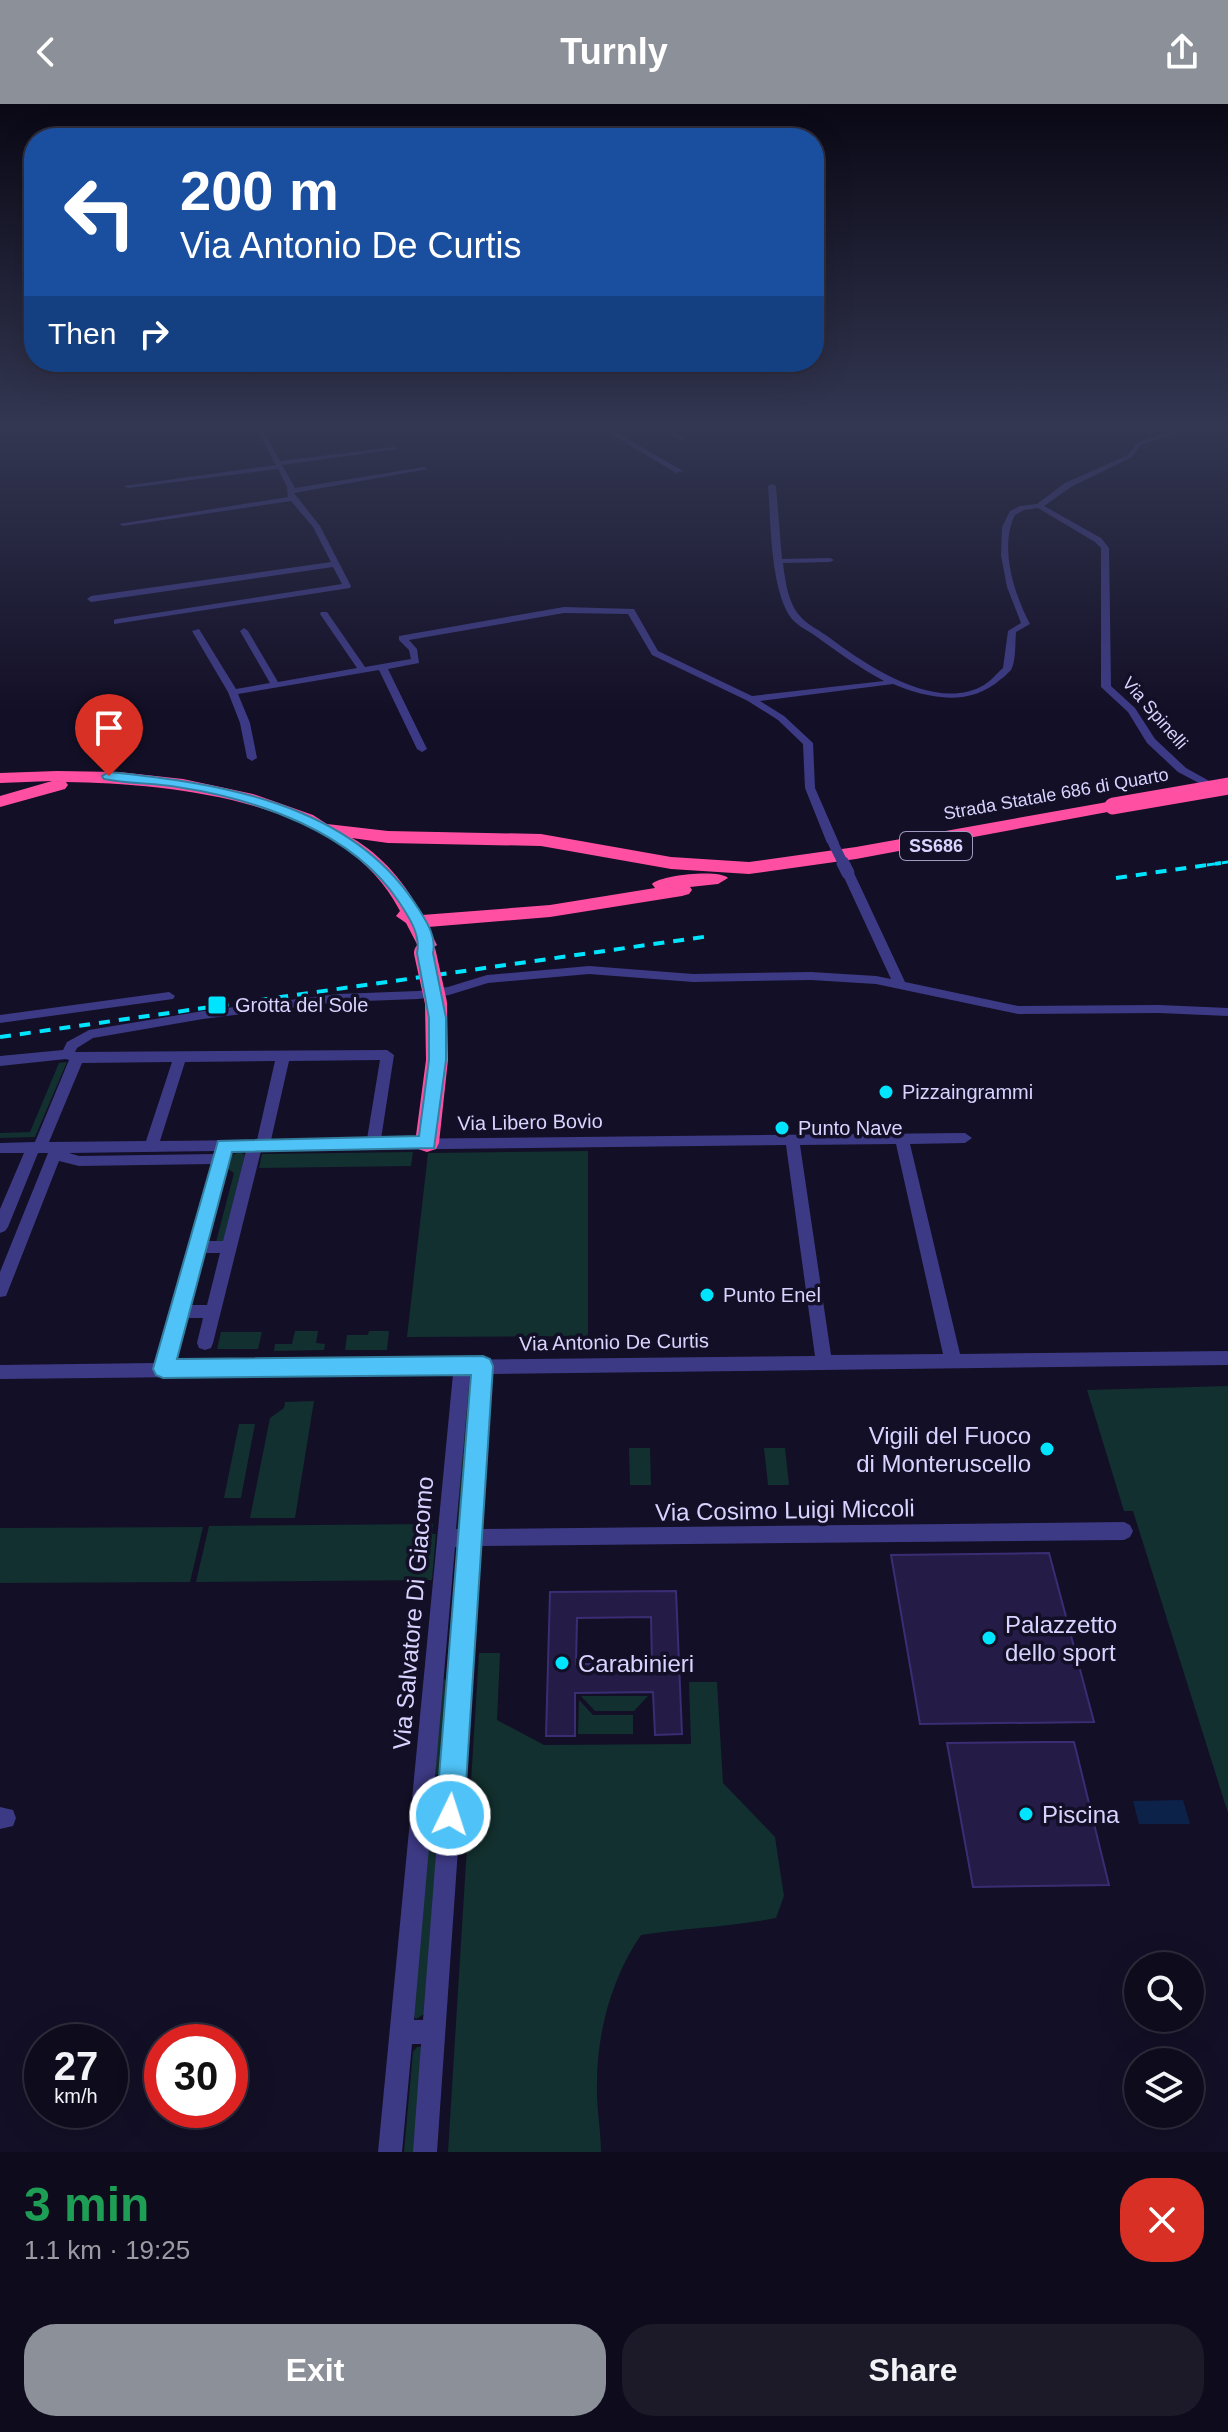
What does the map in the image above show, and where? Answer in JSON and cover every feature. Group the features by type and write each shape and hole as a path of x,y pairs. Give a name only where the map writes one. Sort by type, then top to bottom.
{"highway":[{"path":"0,772 52,776"},
{"path":"0,778 52,776"},
{"name":"SS686","path":"52,776 109,776 177,783 227,793 326,829 388,837 533,840 671,863 751,871"},
{"path":"0,802 109,776"},
{"name":"Strada Statale 686 di Quarto","path":"662,884 870,858 1228,786"},
{"name":"Strada Statale 686 di Quarto","path":"1116,809 1228,794"},
{"name":"SS686","path":"302,820 370,866"},
{"name":"SS686","path":"326,829 370,866 411,918 426,949 436,1003 437,1060 427,1143"},
{"name":"SS686","path":"370,866 366,844 388,837"},
{"name":"SS686","path":"411,918 446,919 558,910 736,881 751,871"},
{"path":"426,949 431,929 446,919"}],"street":[{"path":"123,524 137,522"},
{"path":"117,622 347,586 313,522"},
{"path":"776,522 785,595 795,618 891,683 916,691 951,695 981,689 1003,674 1009,665 1012,631 1026,624 1014,605 1004,545 1008,522"},
{"name":"Via Spinelli","path":"1066,522 1098,540 1105,548 1106,687 1132,710 1151,741 1182,770 1228,794"},
{"path":"780,561 830,560"},
{"path":"91,599 334,564"},
{"path":"233,692 416,661 413,649 402,638 410,635 564,610 631,611 655,653 751,699 781,718 808,743 810,788 899,983"},
{"path":"324,614 363,671"},
{"path":"196,631 233,692 245,723 252,758"},
{"path":"244,631 276,686"},
{"path":"383,668 422,749"},
{"path":"751,699 891,683"},
{"path":"0,1227 37,1148 72,1056 72,1045 85,1036 103,1031 293,1003 449,991 487,979 589,970 693,978 811,976 899,983 992,1007 1018,1010 1228,1012"},
{"path":"0,1019 169,996"},
{"path":"0,1061 72,1056 387,1055 373,1144"},
{"path":"205,1343 283,1056"},
{"path":"151,1147 180,1057"},
{"name":"Via Libero Bovio","path":"0,1148 151,1147 223,1152 259,1145 965,1138"},
{"path":"792,1139 824,1362"},
{"path":"902,1139 953,1361"},
{"path":"0,1291 8,1249 57,1148 66,1159 79,1161 223,1152 163,1369"},
{"path":"197,1247 230,1247"},
{"path":"179,1312 213,1311"},
{"name":"Via Antonio De Curtis","path":"0,1372 1228,1358"},
{"name":"Via Salvatore Di Giacomo","path":"390,2152 462,1366"},
{"path":"425,2152 483,1366"},
{"name":"Via Cosimo Luigi Miccoli","path":"447,1538 1124,1531"},
{"path":"433,1672 460,1672"},
{"path":"423,1785 452,1784"},
{"path":"401,2032 434,2032"}],"green space":[{"path":"67,1062 35,1137 0,1138 0,1133 30,1132 59,1063"},
{"path":"588,1151 588,1336 407,1337 428,1153"},
{"path":"240,1152 245,1155 223,1242 216,1242 234,1173 228,1169 232,1155"},
{"path":"413,1152 411,1166 259,1168 262,1154"},
{"path":"295,1331 318,1331 316,1343 325,1344 324,1350 274,1351 275,1344 292,1344"},
{"path":"369,1331 389,1331 387,1350 345,1350 347,1335 368,1335"},
{"path":"221,1332 262,1332 258,1349 217,1349"},
{"path":"467,1379 474,1379 463,1527 457,1532"},
{"path":"1228,1386 1228,1813 1133,1511 1124,1511 1087,1390"},
{"path":"314,1401 295,1518 250,1518 270,1418 284,1408 285,1402"},
{"path":"239,1424 255,1424 241,1498 224,1498"},
{"path":"629,1448 650,1448 651,1485 630,1485"},
{"path":"764,1448 785,1448 789,1485 768,1485"},
{"path":"433,1524 432,1534 436,1534 432,1580 196,1582 209,1526"},
{"path":"203,1527 190,1582 0,1583 0,1528"},
{"path":"479,1653 500,1653 497,1720 544,1745 691,1744 689,1682 717,1682 723,1783 775,1837 784,1896 776,1918 641,1935 631,1951 614,1987 600,2044 597,2092 601,2152 448,2152"},
{"path":"444,1679 451,1684 443,1773 435,1775 441,1681"},
{"path":"581,1696 648,1696 634,1711 595,1711"},
{"path":"579,1700 593,1715 633,1715 633,1734 578,1734"},
{"path":"434,1792 440,1793 441,1797 424,2014 416,2019 412,2014 431,1797"},
{"path":"421,2047 417,2152 404,2152 413,2052"}],"water":[{"path":"1183,1800 1190,1824 1139,1824 1133,1801"}],"building":[{"name":"Palazzetto dello sport","path":"1049,1553 1094,1722 920,1724 891,1555"},
{"name":"Carabinieri","path":"676,1591 682,1734 655,1735 653,1692 575,1693 575,1736 546,1736 550,1592","holes":["651,1617 652,1664 576,1664 577,1618"]},
{"name":"Piscina","path":"1074,1742 1109,1885 973,1887 947,1743"}],"railway":[{"path":"1116,878 1228,862"},
{"path":"0,1037 710,936"}],"place":[{"name":"Grotta del Sole","path":"217,1005"},
{"name":"Pizzaingrammi","path":"886,1092"},
{"name":"Punto Nave","path":"782,1128"},
{"name":"Punto Enel","path":"707,1295"},
{"name":"Vigili del Fuoco di Monteruscello","path":"1047,1449"},
{"name":"Palazzetto dello sport","path":"989,1638"},
{"name":"Carabinieri","path":"562,1663"},
{"name":"Piscina","path":"1026,1814"}],"route":[{"path":"109,776 177,783 227,793 314,823 339,836 361,851 397,887 419,921 427,945 425,953 438,1018 437,1060 427,1143 224,1146 163,1369 483,1366 450,1815"}]}
